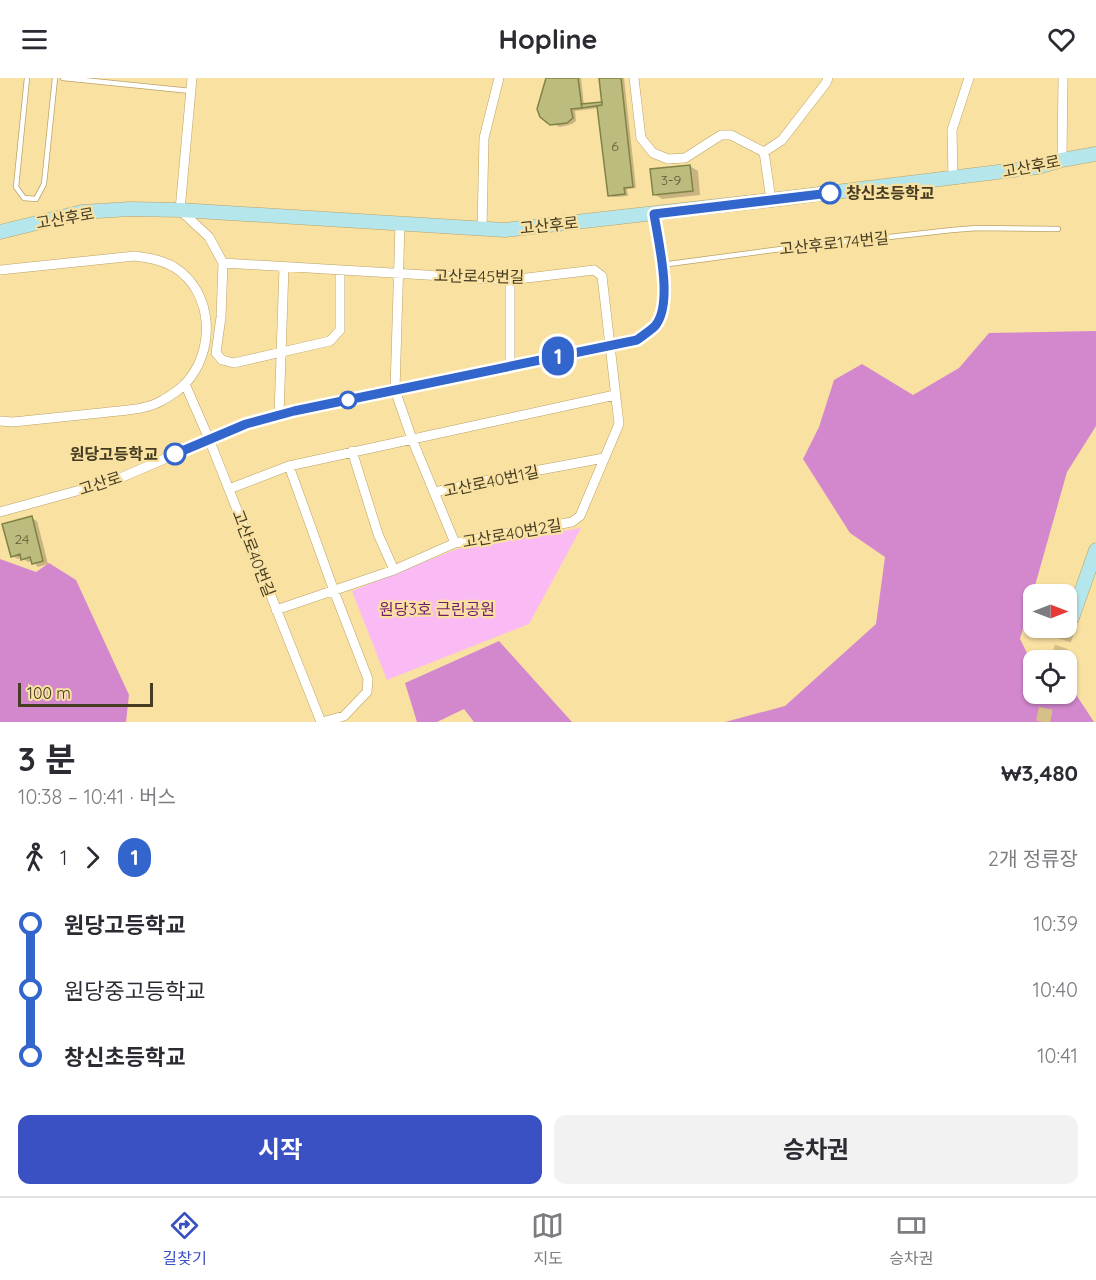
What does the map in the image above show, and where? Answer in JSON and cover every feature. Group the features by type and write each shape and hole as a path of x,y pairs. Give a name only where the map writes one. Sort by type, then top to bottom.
{"main road":[{"name":"고산후로","path":"0,232 82,212 130,209 505,230 771,201 953,178 1038,167 1096,154"},
{"path":"1077,604 1096,550"}],"street":[{"path":"192,78 180,210 209,237 223,263 221,316 216,353 222,360 234,363 330,341 340,330 340,270"},
{"path":"482,229 484,138 499,78"},
{"path":"634,78 641,138 652,153 668,159 685,158 722,135 731,135 764,152"},
{"path":"764,152 782,140 828,78"},
{"path":"953,178 952,130 969,78"},
{"path":"1062,160 1064,78"},
{"path":"764,152 771,201"},
{"path":"654,214 661,265"},
{"path":"395,390 400,224"},
{"path":"0,270 135,256 157,259 176,268 189,281 202,300 207,323 204,350 195,369 185,384 161,401 139,408 13,422 0,421"},
{"name":"고산로45번길","path":"223,263 510,280 594,270 602,276 609,346"},
{"name":"고산로","path":"0,512 113,481 246,424 279,415 637,340 656,325 664,306 661,265"},
{"path":"279,415 284,267"},
{"path":"510,280 510,366"},
{"name":"고산로40번2길","path":"276,610 394,570 455,543 572,522 580,516 619,424 609,346"},
{"name":"고산로40번길","path":"185,384 321,722"},
{"name":"고산로40번1길","path":"395,390 412,439 435,492 604,458"},
{"path":"229,489 289,466 615,395"},
{"path":"352,452 378,534 394,570"},
{"path":"289,466 368,679 367,692 344,716 321,722"},
{"path":"435,492 455,543"}],"lane":[{"path":"27,78 16,188 24,198 36,199 44,184 55,78"},
{"path":"63,78 190,91"},
{"name":"고산후로174번길","path":"661,265 770,250 960,230 1058,229"}],"green space":[{"name":"원당3호 근린공원","path":"581,528 529,624 387,680 352,591 457,549"}],"shaded area":[{"path":"1096,331 1096,426 1067,472 1035,584 1023,584 1023,628 1020,639 1026,650 1023,650 1023,704 1077,704 1077,696 1094,722 725,722 785,706 876,624 885,557 850,533 803,459 819,427 834,380 862,364 913,395 959,368 989,333"},
{"path":"0,559 36,572 49,563 76,580 129,695 126,722 0,722"},
{"path":"499,641 572,722 474,722 464,709 437,722 417,722 405,683"}],"building":[{"path":"546,78 578,78 582,108 571,109 573,118 567,123 550,125 540,117 537,109"},
{"path":"599,78 621,78 633,187 624,188 625,194 608,196 597,106 602,105"},
{"path":"602,102 602,105 582,108 581,104"},
{"path":"690,165 693,191 653,195 650,169"},
{"path":"32,516 43,561 32,564 30,557 21,560 20,554 11,557 2,524"}],"tunnel":[{"path":"1061,650 1065,638"},
{"path":"1043,722 1047,704"}],"bus line":[{"name":"1","path":"175,454 246,424 294,411 637,340 656,325 664,306 663,277 654,214 830,193"}],"place":[{"name":"창신초등학교","path":"830,193"},
{"name":"원당고등학교","path":"175,454"}]}
